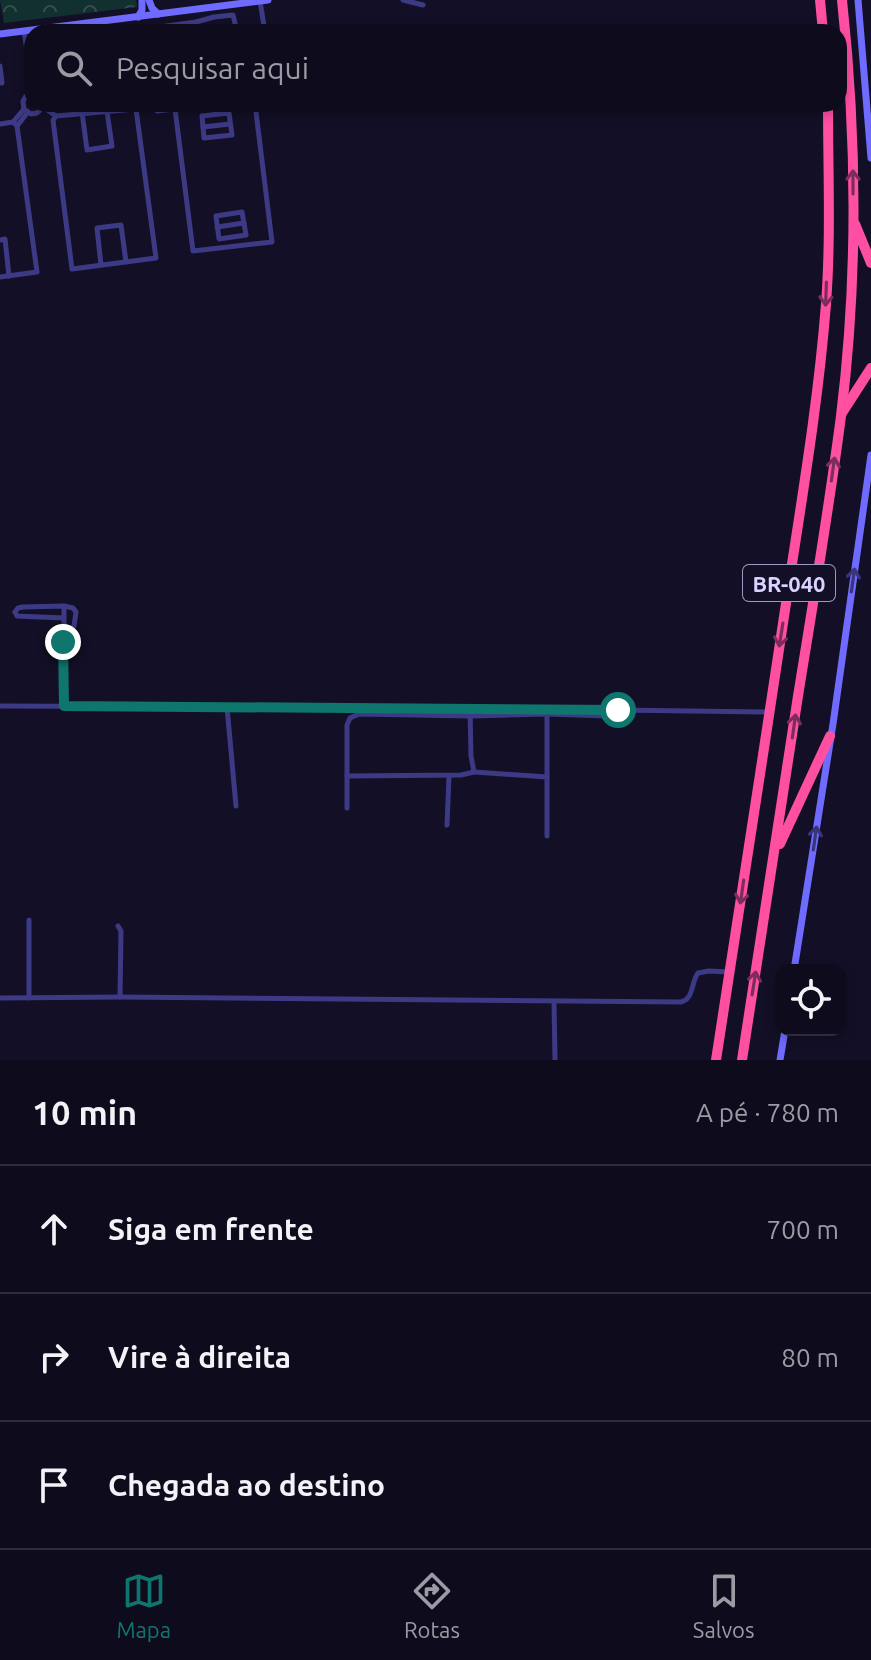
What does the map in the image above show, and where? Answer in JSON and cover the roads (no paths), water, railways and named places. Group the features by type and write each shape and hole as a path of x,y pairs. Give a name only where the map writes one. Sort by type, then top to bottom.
{"highway":[{"path":"820,0 822,24"},
{"name":"BR-040","path":"842,0 845,24"},
{"name":"BR-040","path":"742,1060 841,415 850,315 853,220 853,146 847,47"},
{"name":"BR-040","path":"716,1060 815,409 824,317 829,189 828,112"},
{"path":"853,220 871,263"},
{"path":"841,415 871,368"},
{"path":"774,857 830,736"}],"street":[{"path":"138,17 142,0"},
{"path":"149,0 159,14"},
{"path":"81,24 268,0"},
{"path":"403,0 423,5"},
{"path":"858,0 871,158"},
{"path":"260,1 264,24"},
{"path":"195,9 196,22"},
{"path":"181,24 233,15 235,24"},
{"path":"0,34 24,31"},
{"path":"0,66 0,83"},
{"path":"0,277 37,272 15,124 25,112"},
{"path":"47,112 54,118 72,269 156,258 136,112"},
{"path":"54,118 82,112 87,150 112,146 107,112"},
{"path":"175,112 193,251 272,242 256,112"},
{"path":"229,113 230,124 232,135 204,138 202,116 229,113"},
{"path":"0,124 15,124"},
{"path":"203,127 230,124"},
{"path":"242,212 244,223 246,235 219,239 216,216 242,212"},
{"path":"217,227 244,223"},
{"path":"101,265 97,228 121,225 126,262"},
{"path":"231,237 233,246"},
{"path":"0,240 5,239 9,276"},
{"path":"795,964 871,455"},
{"path":"64,606 64,706"},
{"path":"63,635 74,626 76,612 73,608 23,607 15,612 24,618 64,618"},
{"path":"0,706 771,712"},
{"path":"227,707 236,806"},
{"path":"470,708 474,772"},
{"path":"347,808 347,725 353,715 608,716 616,714 618,710"},
{"path":"547,714 547,836"},
{"path":"347,776 449,776 474,772 547,777"},
{"path":"447,825 449,776"},
{"path":"29,920 29,998"},
{"path":"118,926 121,931 120,997"},
{"path":"0,998 681,1002 689,997 698,973 730,972"},
{"path":"554,1001 555,1060"},
{"path":"780,1060 784,1036"}]}
